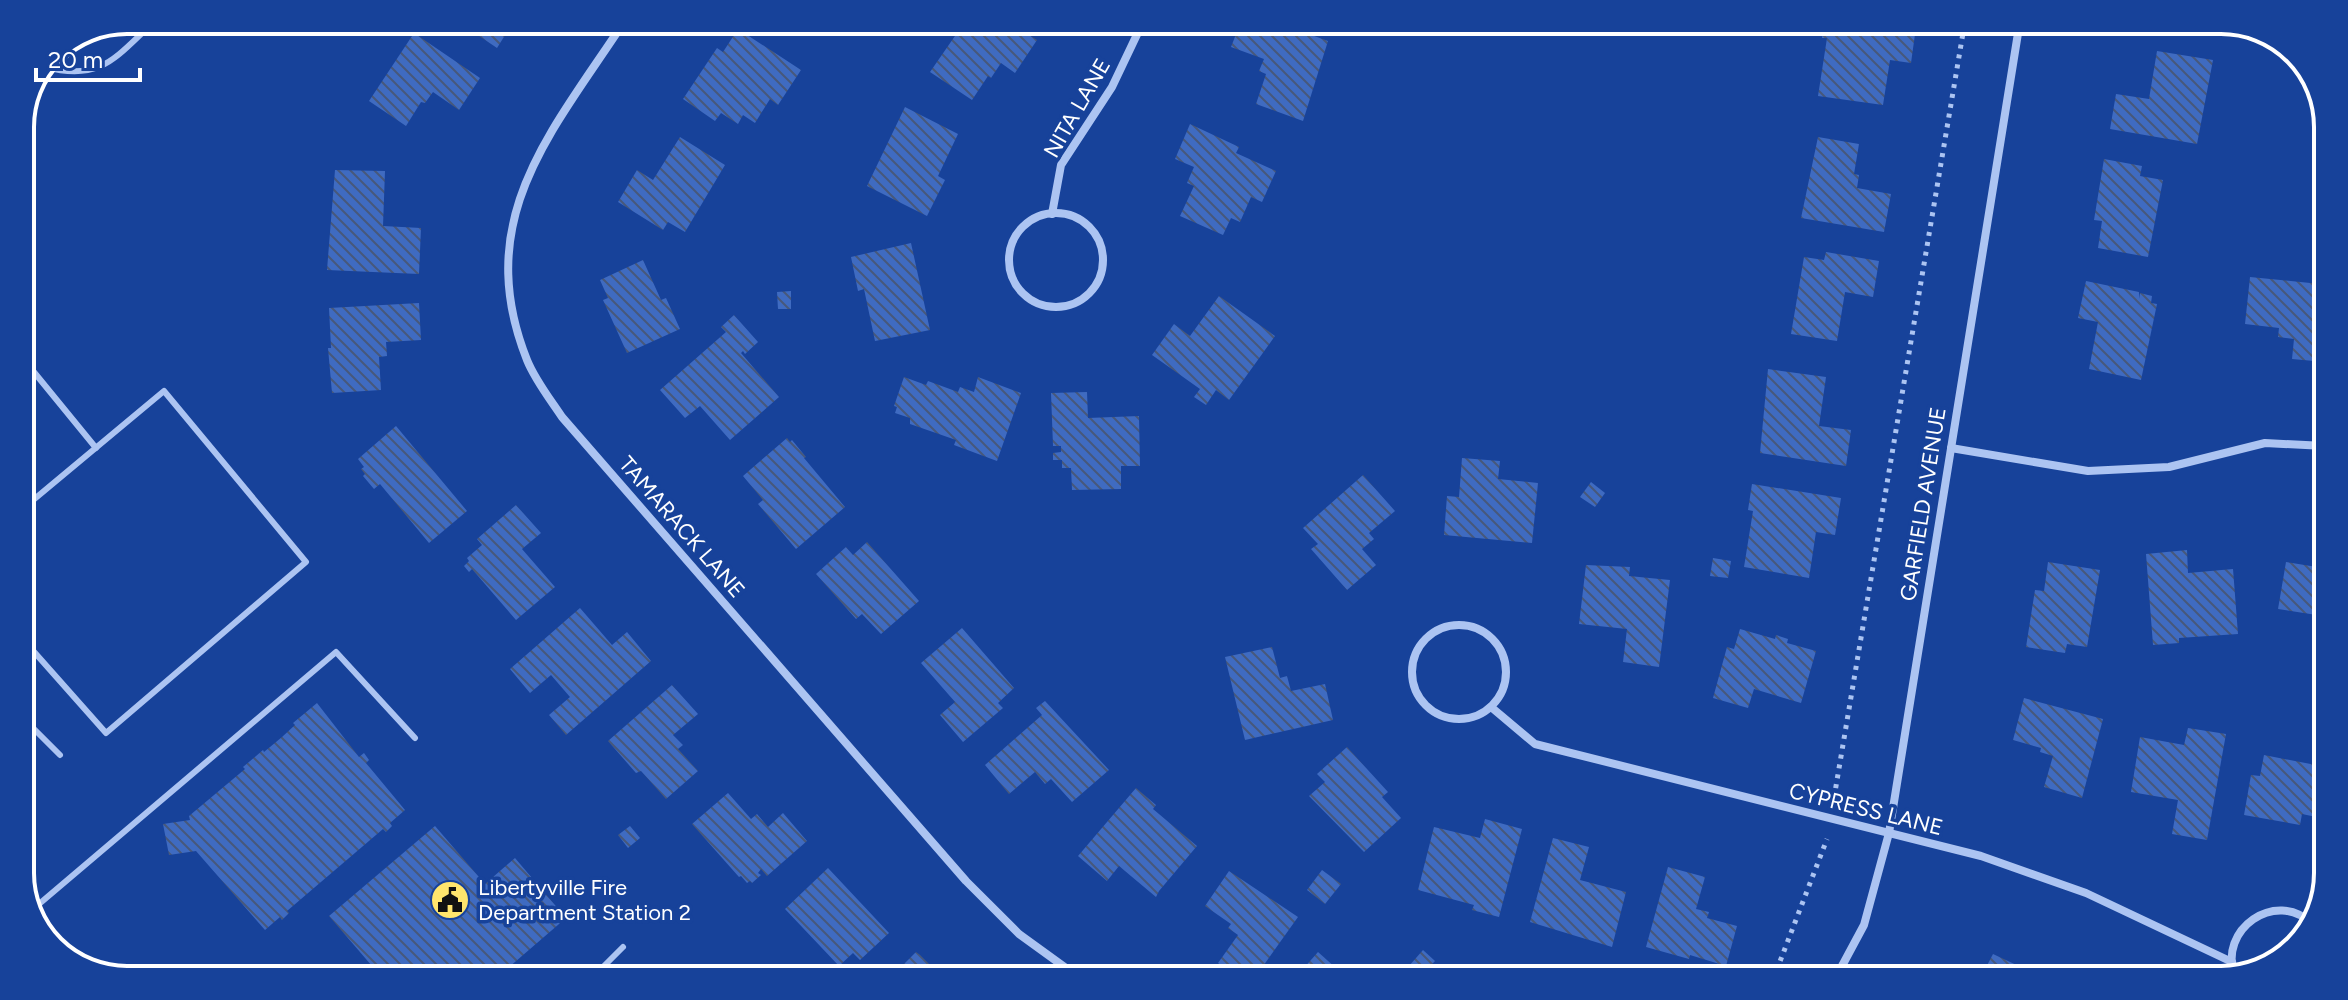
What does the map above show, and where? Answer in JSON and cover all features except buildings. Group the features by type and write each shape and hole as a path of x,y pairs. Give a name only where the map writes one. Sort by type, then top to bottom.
{"street":[{"name":"TAMARACK LANE","path":"616,34 539,151 515,210 507,267 513,319 528,363 562,417 966,881 1019,934 1063,966"},
{"name":"NITA LANE","path":"1052,214 1061,165 1112,87 1137,34"},
{"name":"GARFIELD AVENUE","path":"1842,966 1864,925 1889,833 2018,34"},
{"path":"1052,214 1075,217 1088,225 1103,252 1103,268 1098,284 1088,296 1074,304 1059,307 1043,306 1028,299 1017,287 1009,258 1012,243 1020,230 1031,220 1052,214"},
{"path":"1951,448 2088,471 2169,467 2265,443 2314,445"},
{"path":"1457,625 1473,627 1488,634 1505,659 1507,674 1504,689 1491,707 1472,718 1457,720 1443,718 1429,710 1418,697 1412,674 1416,650 1427,637 1441,628 1457,625"},
{"name":"CYPRESS LANE","path":"1491,707 1535,744 1981,856 2086,893 2232,962"},
{"path":"2232,962 2231,951 2246,922 2261,913 2277,910 2293,912 2302,918"}],"lane":[{"path":"54,69 67,73 86,72 104,66 140,34"},
{"path":"34,372 96,448"},
{"path":"34,499 164,391 306,562 106,733 34,652"},
{"path":"40,903 336,652 415,738"},
{"path":"34,729 60,755"},
{"path":"604,966 623,947"}],"path":[{"path":"1778,966 1826,847 1963,34"}],"place":[{"name":"Libertyville Fire Department Station 2","path":"450,900"}]}
